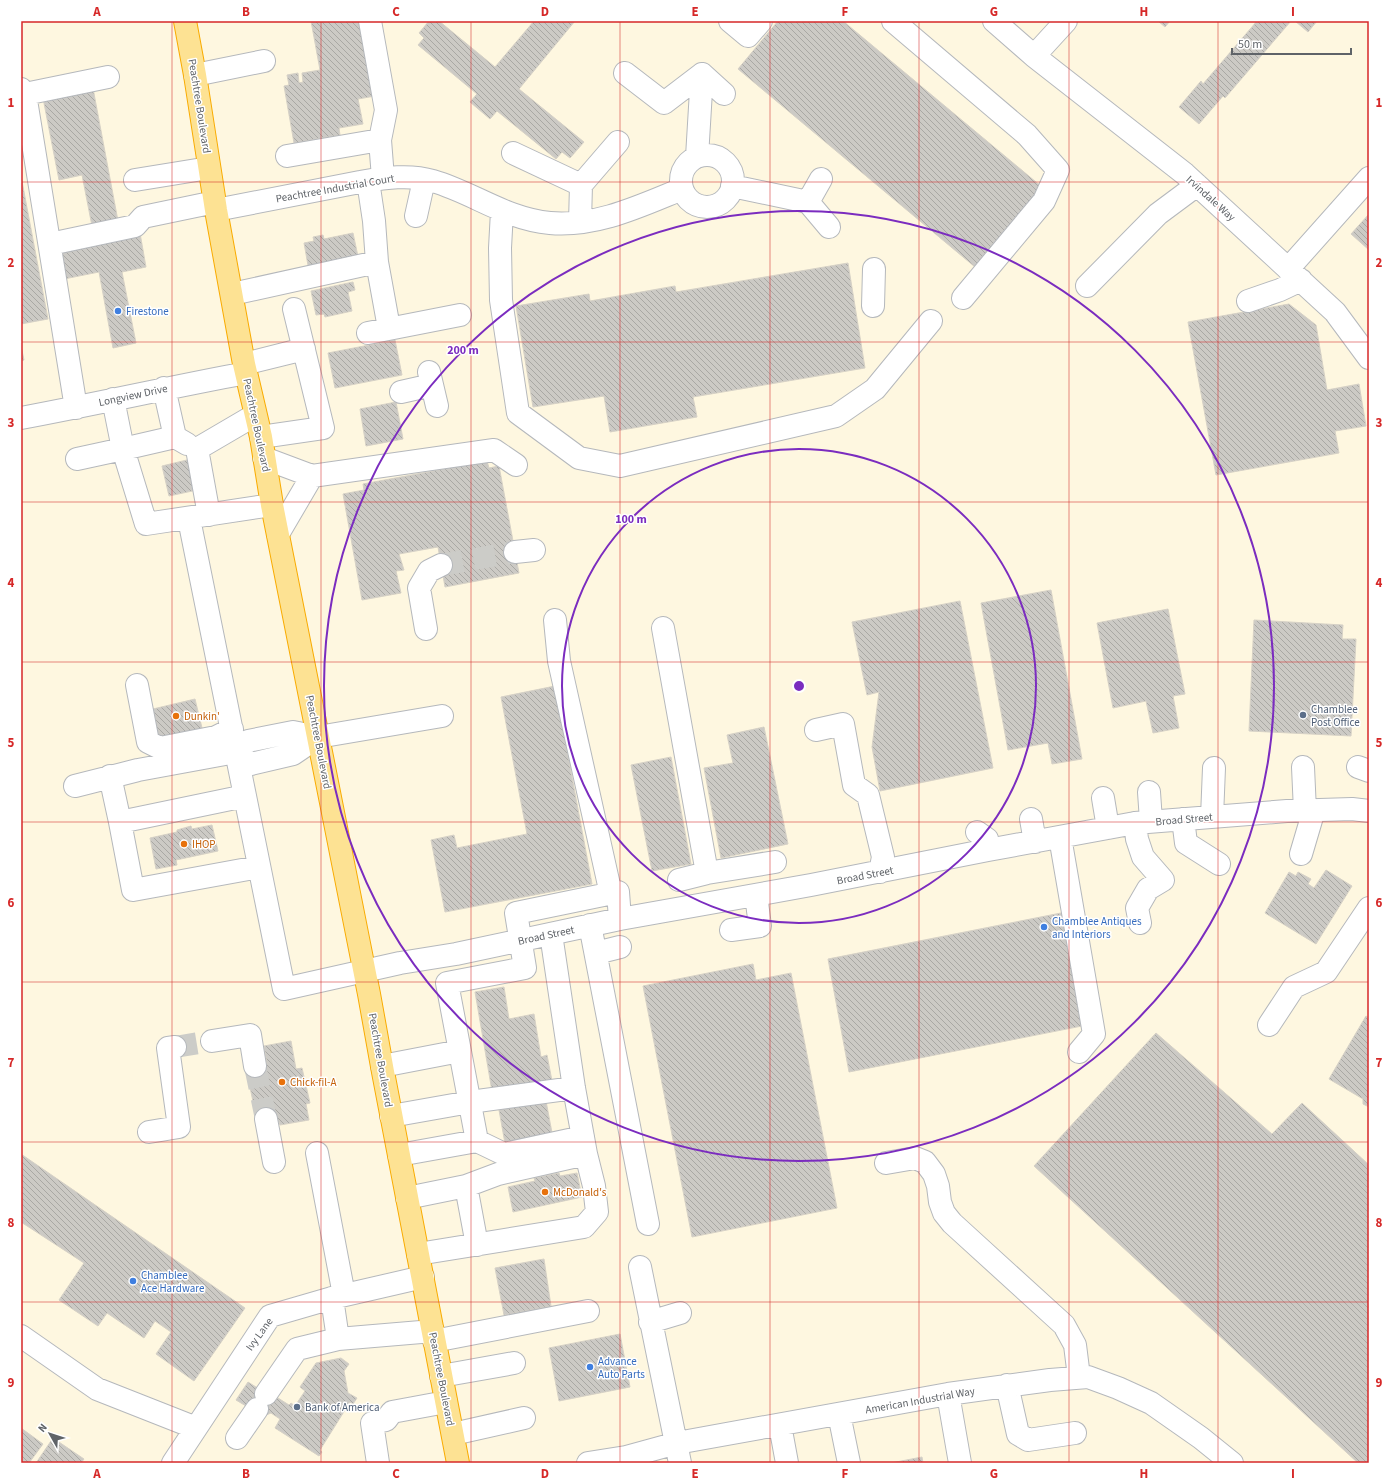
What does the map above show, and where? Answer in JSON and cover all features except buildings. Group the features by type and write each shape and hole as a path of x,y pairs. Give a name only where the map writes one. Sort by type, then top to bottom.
{"highway":[{"name":"Peachtree Boulevard","path":"185,21 209,168 245,368 256,415 272,505 364,971 458,1463"}],"street":[{"path":"370,21 386,110 380,140 375,179 377,262 389,328"},
{"path":"732,29 748,36 761,21"},
{"path":"893,21 1027,135 1058,170 1044,201 962,298"},
{"name":"Irvindale Way","path":"994,21 1034,56 1185,174 1335,312 1369,358"},
{"path":"1034,56 1066,21"},
{"path":"195,75 264,61"},
{"path":"625,73 664,103 702,74"},
{"path":"702,74 724,94"},
{"path":"697,157 702,74"},
{"path":"76,408 63,363 50,244 23,91 108,77"},
{"path":"287,156 380,140"},
{"path":"580,222 581,185 618,142"},
{"path":"513,153 581,185"},
{"path":"704,155 713,156 724,162 731,173 732,186 729,194 720,203 711,206 698,205 687,198 682,189 681,181 683,170 692,160 697,157 704,155"},
{"path":"135,180 209,168"},
{"name":"Peachtree Industrial Court","path":"50,244 135,226 143,217 375,179 403,177 424,180 450,187 502,211 544,222 567,223 612,216 682,189"},
{"path":"1248,301 1280,290 1369,178"},
{"path":"808,202 821,179"},
{"path":"416,216 424,180"},
{"path":"1087,286 1158,214 1197,185"},
{"path":"732,186 808,202 829,227"},
{"path":"502,211 509,262 501,300 518,413 579,458 620,466 836,416 875,389 931,321"},
{"path":"232,294 377,262"},
{"path":"872,306 874,269"},
{"path":"262,447 323,428 324,410 304,349 294,309"},
{"path":"368,333 460,315"},
{"name":"Longview Drive","path":"21,418 76,408 164,388 245,368 304,349"},
{"path":"401,392 430,379 437,406"},
{"path":"164,388 175,437"},
{"path":"113,400 123,449 146,524 272,505"},
{"path":"197,449 256,415"},
{"path":"77,459 175,437 197,449"},
{"path":"262,447 312,476 494,450 516,466"},
{"path":"110,776 133,890 260,867 236,752 199,517 197,449"},
{"path":"278,534 312,476"},
{"path":"426,629 419,588 429,571 441,565"},
{"path":"555,620 558,661 611,894"},
{"path":"663,628 707,873"},
{"path":"137,685 148,742 160,748 216,737 232,729"},
{"path":"75,786 110,776 236,752 251,764 293,754 318,737 442,716"},
{"path":"816,730 843,724 854,785 868,795 883,858 880,872"},
{"path":"1302,854 1309,811 1303,767"},
{"path":"1212,817 1214,768"},
{"path":"1140,923 1137,908 1148,889 1163,880 1143,857 1138,840 1143,822 1148,792"},
{"path":"120,822 245,796"},
{"path":"1103,798 1108,828"},
{"name":"Broad Street","path":"260,867 284,989 400,963 456,954 620,919 880,872 982,841 1035,842 1143,822 1309,811 1352,809 1369,811"},
{"path":"1031,819 1035,842"},
{"path":"1183,819 1186,843 1219,864"},
{"path":"1060,837 1094,1034 1079,1052"},
{"path":"679,880 707,873 775,862"},
{"path":"477,1141 447,983 525,968 516,913 618,892 620,919"},
{"path":"731,930 760,926 756,895"},
{"path":"1269,1025 1294,987 1326,972 1369,908"},
{"path":"590,925 648,1224"},
{"path":"418,1254 584,1227 597,1212 594,1186 581,1149 574,1088 551,934"},
{"path":"596,953 620,947"},
{"path":"456,954 461,981"},
{"path":"212,1041 250,1034 255,1066"},
{"path":"149,1132 179,1127 168,1048 175,1047"},
{"path":"382,1066 460,1051"},
{"path":"391,1116 470,1102 574,1088"},
{"path":"266,1119 274,1162"},
{"path":"399,1156 477,1141 504,1154 581,1149"},
{"path":"407,1198 466,1186 498,1174 581,1149"},
{"path":"317,1153 338,1297 338,1339"},
{"path":"886,1163 915,1158 925,1162 934,1174 944,1213 952,1223 1064,1325 1075,1345 1079,1377"},
{"path":"466,1186 477,1245"},
{"path":"640,1267 650,1322 678,1453"},
{"name":"Ivy Lane","path":"173,1463 270,1316 338,1297 423,1277"},
{"path":"237,1438 297,1349 338,1339 433,1336 588,1311"},
{"path":"650,1322 680,1313"},
{"path":"21,1336 97,1389 196,1428"},
{"path":"441,1376 514,1363"},
{"name":"American Industrial Way","path":"588,1463 627,1460 678,1453 780,1425 948,1394 1088,1377 1118,1388 1151,1403 1201,1438 1232,1463"},
{"path":"1007,1386 1018,1434 1028,1440 1075,1433"},
{"path":"948,1394 960,1463"},
{"path":"839,1414 849,1463"},
{"path":"378,1463 379,1421 392,1423 449,1417 524,1418"},
{"path":"780,1425 787,1463"}],"shaded area":[{"path":"21,21 520,21 522,23 524,21 1369,21 1369,1463 21,1463"}],"tunnel":[{"path":"441,565 515,552"},
{"path":"175,1047 212,1041"},
{"path":"255,1066 266,1119"}],"place":[{"name":"Firestone","path":"118,311"},
{"name":"Chamblee Post Office","path":"1303,715"},
{"name":"Dunkin'","path":"176,716"},
{"name":"IHOP","path":"184,844"},
{"name":"Chamblee Antiques and Interiors","path":"1044,927"},
{"name":"Chick-fil-A","path":"282,1082"},
{"name":"McDonald's","path":"545,1192"},
{"name":"Chamblee Ace Hardware","path":"133,1281"},
{"name":"Advance Auto Parts","path":"590,1367"},
{"name":"Bank of America","path":"297,1407"}]}
